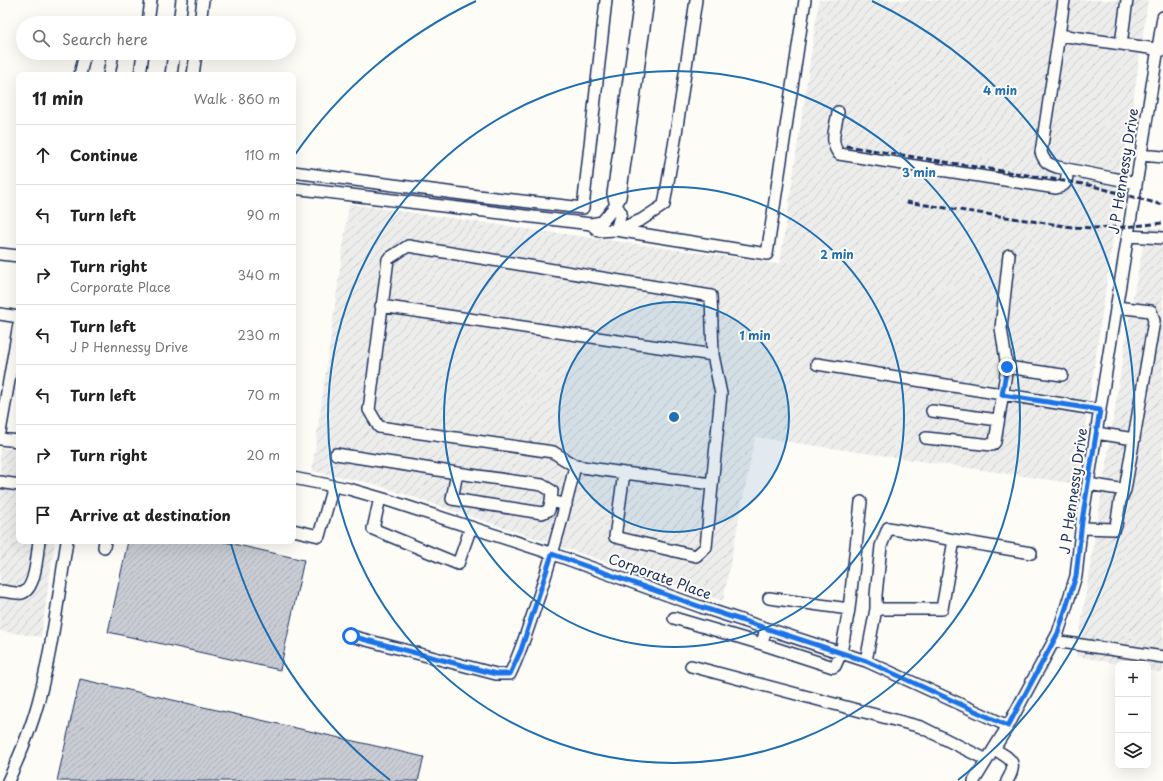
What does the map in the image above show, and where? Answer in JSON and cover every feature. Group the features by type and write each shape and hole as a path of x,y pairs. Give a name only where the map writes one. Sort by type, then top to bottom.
{"street":[{"path":"149,16 151,0"},
{"path":"180,16 182,0"},
{"path":"201,16 203,0"},
{"path":"296,172 583,208 606,0"},
{"path":"616,230 621,213 616,205 613,194 640,0"},
{"path":"296,188 591,224 602,222 616,205 620,197 648,0"},
{"path":"616,230 641,220 664,205 696,0"},
{"path":"591,224 598,231 616,230 767,254 805,0"},
{"path":"1064,0 1041,152 1043,160 1049,164 1068,169 1136,183"},
{"path":"1121,44 1127,0"},
{"name":"J P Hennessy Drive","path":"974,781 1008,726 1058,633 1076,576 1088,484 1136,183 1160,50 1163,17"},
{"path":"1059,35 1160,50"},
{"path":"81,72 83,60"},
{"path":"110,72 112,60"},
{"path":"140,72 142,60"},
{"path":"171,72 173,60"},
{"path":"193,72 195,60"},
{"path":"838,112 833,142 835,149 839,154 1056,188 1063,186 1066,181 1068,169"},
{"path":"1141,154 1163,157"},
{"path":"1128,236 1163,238"},
{"path":"624,473 615,537 696,556 706,547 721,394 713,355 710,296 408,246 388,259 369,410 379,427 553,452 575,466 712,484"},
{"path":"0,254 16,256"},
{"path":"926,438 992,445 995,442 1007,367 1001,328 1009,254"},
{"path":"382,306 713,355"},
{"path":"1082,528 1114,529 1116,526 1120,501 1125,490 1158,321 1151,311 1116,307"},
{"path":"0,314 16,317"},
{"path":"0,432 4,394 16,338"},
{"path":"817,364 1100,410"},
{"path":"1007,367 1062,374"},
{"path":"932,411 998,420"},
{"path":"1096,433 1134,439"},
{"path":"0,439 16,441"},
{"path":"336,454 542,485 552,491 548,510 542,513 452,499 457,473"},
{"path":"351,636 496,674 510,674 521,650 552,554 575,466"},
{"name":"Corporate Place","path":"296,479 380,498 471,527 701,607 866,661 1008,726"},
{"path":"0,482 16,485"},
{"path":"1088,484 1125,490"},
{"path":"296,531 319,536 333,486"},
{"path":"380,498 373,529 458,564 471,527"},
{"path":"551,501 566,505"},
{"path":"674,618 762,644 832,667 835,666 841,653 849,609 861,502"},
{"path":"866,661 876,609 881,546 888,528 1031,553"},
{"path":"876,609 942,609 954,540"},
{"path":"0,590 20,593 28,589 33,581 39,544"},
{"path":"8,781 32,722 40,696 53,634 67,544"},
{"path":"768,598 849,609"},
{"path":"762,644 766,628"},
{"path":"1054,641 1163,657"},
{"path":"691,666 921,726 987,760"},
{"path":"994,749 1012,761 1012,772 1007,781"}],"shaded area":[{"path":"819,0 1148,0 1077,484 755,437 723,601 374,484 312,471 349,204 780,264"},
{"path":"1147,227 1163,229 1163,673 1151,671 1151,661 1115,661 1115,663 1076,656 1130,312"},
{"path":"0,448 16,450 16,544 55,544 41,637 0,631"}],"building":[{"path":"127,544 233,544 304,560 280,670 108,632"},
{"path":"80,679 424,757 418,781 57,781"}],"railway":[{"path":"846,146 1089,185 1163,205"},
{"path":"906,202 1072,227 1124,227 1163,223"}],"route":[{"path":"351,636 496,674 510,674 521,650 552,554 701,607 866,661 1008,726 1058,633 1076,576 1082,521 1100,410 1002,395 1007,367"}]}
